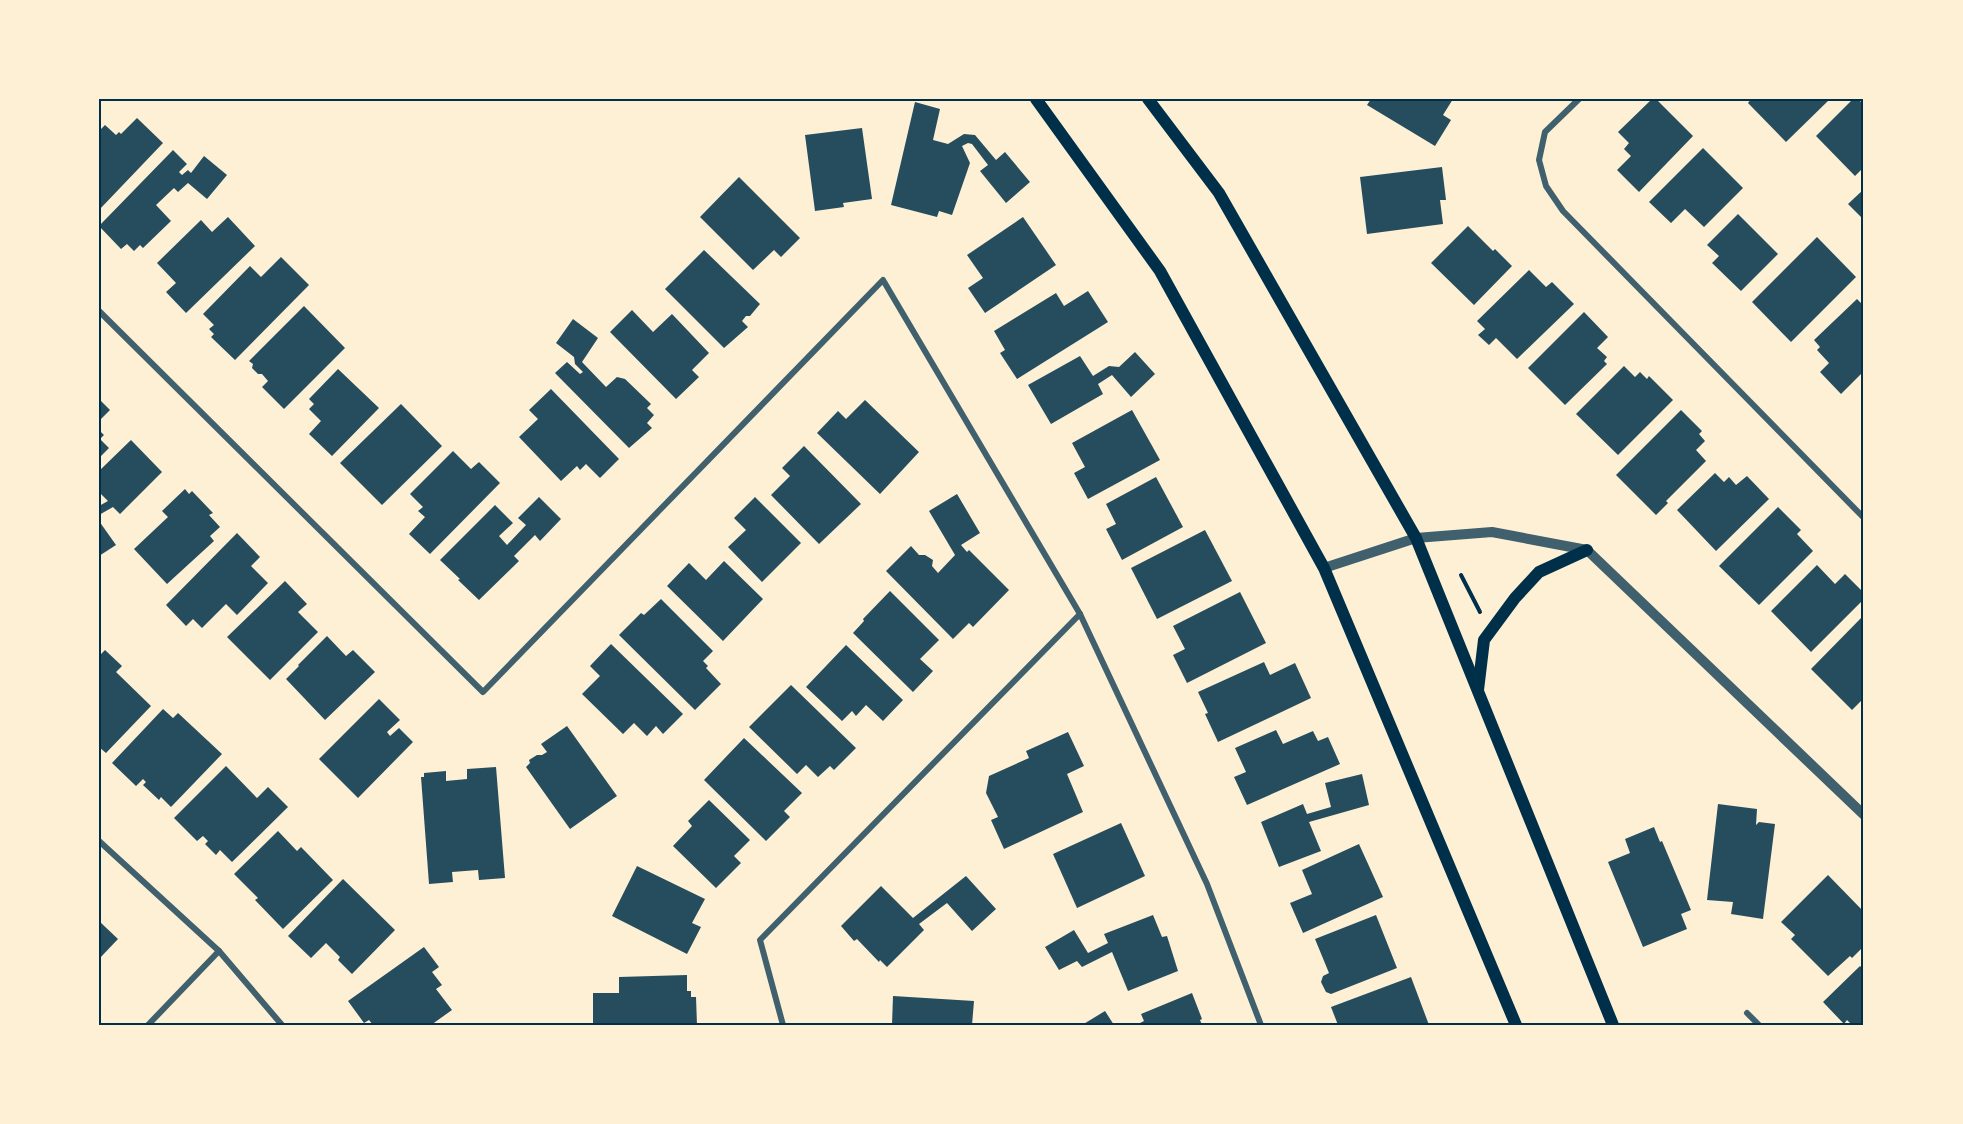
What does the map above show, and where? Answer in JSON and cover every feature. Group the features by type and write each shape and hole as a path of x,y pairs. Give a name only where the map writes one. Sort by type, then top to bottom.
{"main road":[{"path":"1036,99 1160,271 1324,568 1516,1025"},
{"path":"1148,99 1219,193 1416,538 1613,1025"},
{"path":"1478,692 1484,640 1515,598 1539,572 1587,550"}],"street":[{"path":"1579,99 1545,132 1539,160 1546,186 1563,211 1864,518"},
{"path":"99,311 483,692 883,280 1080,614 1207,884 1262,1025"},
{"path":"1324,568 1416,538 1492,532 1587,550 1864,815"},
{"path":"783,1025 760,940 1080,614"},
{"path":"99,841 219,951 282,1025"},
{"path":"147,1025 219,951"},
{"path":"1747,1013 1759,1025"}],"path":[{"path":"1461,575 1480,612"}],"building":[{"path":"1371,99 1453,99 1443,115 1451,120 1435,146 1367,105"},
{"path":"1652,99 1656,99 1693,136 1639,192 1617,170 1631,156 1624,149 1629,143 1618,132"},
{"path":"1751,99 1830,99 1786,142 1748,103"},
{"path":"1853,99 1858,99 1864,105 1864,167 1855,176 1816,136"},
{"path":"915,102 940,109 933,140 948,144 964,134 975,135 996,160 1005,152 1030,182 1006,203 980,171 988,165 972,144 968,143 962,146 970,163 952,215 939,211 937,217 891,205"},
{"path":"137,118 163,143 99,210 99,131 105,125 116,135 119,132 121,134"},
{"path":"862,128 872,199 843,203 844,207 815,211 805,135"},
{"path":"1703,148 1743,188 1704,227 1685,209 1671,223 1649,202"},
{"path":"173,150 187,164 179,172 182,175 188,170 191,173 204,156 227,175 207,199 188,183 178,192 174,188 156,205 171,221 143,248 140,245 134,251 127,244 121,249 99,226"},
{"path":"1442,167 1446,200 1440,200 1443,224 1367,234 1360,177"},
{"path":"739,177 800,238 781,257 774,250 753,270 700,217"},
{"path":"1864,189 1864,220 1848,204"},
{"path":"1738,214 1778,254 1741,291 1712,263 1719,256 1707,245"},
{"path":"228,217 255,246 186,313 166,292 176,283 157,263 201,220 212,232"},
{"path":"1023,217 1056,265 985,313 968,288 983,278 967,255"},
{"path":"1468,226 1512,266 1474,305 1431,263"},
{"path":"1817,237 1856,277 1791,342 1752,302"},
{"path":"704,250 760,304 750,316 746,316 742,321 748,327 724,348 665,289"},
{"path":"281,257 309,285 235,360 211,337 214,334 209,329 214,325 203,314 250,266 261,277"},
{"path":"1529,270 1546,287 1552,282 1574,304 1517,359 1496,338 1489,345 1478,335 1485,329 1477,321"},
{"path":"1088,291 1108,322 1017,379 1000,353 1005,350 994,331 1056,293 1064,306"},
{"path":"1857,299 1864,306 1864,371 1841,394 1820,372 1829,363 1817,350 1820,347 1814,340"},
{"path":"304,306 345,348 284,409 262,387 268,381 252,368 253,364 249,361"},
{"path":"632,310 653,332 672,314 709,353 692,370 699,377 676,399 610,332"},
{"path":"1584,312 1608,337 1597,348 1607,357 1604,361 1607,364 1565,405 1528,368"},
{"path":"573,319 598,338 582,362 606,387 617,377 625,379 651,404 647,408 654,415 647,423 652,428 629,448 555,373 567,362 580,374 583,372 575,364 574,357 556,343"},
{"path":"1135,352 1155,374 1131,397 1112,375 1098,384 1103,394 1051,424 1028,385 1080,356 1093,376 1109,366 1119,367"},
{"path":"1624,366 1635,377 1640,372 1647,379 1649,376 1673,400 1618,455 1576,414"},
{"path":"338,369 379,408 332,456 309,434 321,421 309,409 314,404 309,399"},
{"path":"551,389 619,459 600,478 586,464 580,470 577,466 561,481 519,437 538,419 529,410"},
{"path":"99,399 110,410 99,421"},
{"path":"865,400 919,452 880,494 817,433 838,411 846,419"},
{"path":"401,404 442,446 382,505 340,463"},
{"path":"1132,410 1160,460 1088,499 1074,473 1085,467 1072,443"},
{"path":"1681,410 1702,431 1699,434 1705,441 1696,450 1706,461 1666,501 1668,503 1656,515 1616,475"},
{"path":"99,430 104,435 100,439 109,448 99,458"},
{"path":"131,440 162,472 120,514 113,507 99,515 99,506 108,501 99,492 99,471"},
{"path":"804,446 861,504 819,544 771,495 790,476 782,468"},
{"path":"453,451 471,469 479,462 500,483 430,554 409,534 425,517 418,511 423,507 410,494"},
{"path":"1715,473 1724,482 1729,477 1736,485 1747,476 1769,499 1716,551 1677,510"},
{"path":"1156,477 1183,527 1122,560 1106,529 1116,524 1106,504"},
{"path":"185,489 189,494 192,491 213,513 209,515 220,527 210,536 214,541 167,584 134,549 168,517 162,511"},
{"path":"957,494 980,533 961,545 967,552 969,550 1009,590 973,627 969,623 953,639 886,571 911,546 919,555 925,555 933,560 932,566 938,573 955,555 929,511"},
{"path":"539,497 561,519 540,541 535,535 514,556 519,561 479,600 440,560 495,505 513,523 499,536 507,545 526,525 518,518"},
{"path":"755,497 801,543 762,582 728,547 746,530 734,518"},
{"path":"1778,507 1801,530 1797,534 1813,551 1759,605 1719,566"},
{"path":"99,521 116,545 99,556"},
{"path":"1205,530 1232,581 1157,619 1131,568"},
{"path":"237,533 260,557 251,566 268,583 237,615 226,604 202,628 193,619 186,626 166,605"},
{"path":"724,561 763,599 723,641 667,586 689,563 706,580"},
{"path":"1817,565 1835,584 1845,574 1864,593 1864,599 1811,652 1771,611"},
{"path":"285,581 307,604 298,612 318,632 270,680 227,637"},
{"path":"890,591 939,640 920,659 933,671 913,692 853,633"},
{"path":"1240,592 1266,643 1187,683 1173,655 1185,649 1173,626"},
{"path":"661,599 713,651 703,661 708,666 706,668 721,684 695,710 619,635 641,613 644,615"},
{"path":"1864,615 1864,698 1852,710 1811,669"},
{"path":"327,636 346,656 353,650 375,672 325,720 286,679"},
{"path":"611,644 683,714 663,734 656,726 647,736 634,723 623,734 582,694 600,676 590,666"},
{"path":"846,645 903,700 883,721 866,705 856,716 852,711 842,721 806,687"},
{"path":"105,650 122,666 116,672 151,706 106,753 99,747 99,656"},
{"path":"1264,662 1270,675 1295,663 1311,698 1218,742 1198,692"},
{"path":"791,685 856,748 834,770 830,766 818,777 806,765 797,774 749,727"},
{"path":"379,699 400,720 387,732 390,736 399,728 413,742 358,798 319,759"},
{"path":"163,709 173,718 178,713 222,754 171,807 161,797 159,800 143,785 146,782 143,779 136,786 112,763"},
{"path":"567,726 617,796 570,829 526,767 530,763 529,760 547,752 541,744"},
{"path":"1276,730 1283,744 1313,731 1318,741 1328,737 1340,764 1247,805 1234,777 1246,772 1235,748"},
{"path":"1068,732 1084,766 1067,774 1083,812 1004,849 991,820 998,817 986,793 989,776 1029,758 1026,751"},
{"path":"744,738 802,793 784,811 790,817 766,841 704,780"},
{"path":"226,766 257,798 268,787 288,807 232,862 220,850 216,855 205,844 208,841 203,836 197,841 174,818"},
{"path":"496,767 505,878 479,880 478,870 452,872 453,882 429,884 421,777 424,777 424,773 446,771 446,781 467,779 467,769"},
{"path":"1362,774 1369,805 1309,822 1321,851 1279,867 1261,822 1303,804 1307,814 1331,807 1325,783"},
{"path":"709,800 750,840 734,856 741,863 716,888 673,846 692,826 688,821"},
{"path":"1718,804 1757,809 1756,825 1759,822 1775,824 1763,919 1731,914 1733,902 1707,900"},
{"path":"1121,823 1145,876 1077,908 1053,854"},
{"path":"1654,827 1691,910 1681,914 1687,929 1643,947 1608,862 1630,853 1625,839"},
{"path":"278,831 297,851 301,847 333,880 283,929 255,900 258,898 234,874"},
{"path":"1359,844 1383,897 1303,933 1290,903 1312,894 1302,870"},
{"path":"637,866 705,899 692,923 701,927 687,954 612,916"},
{"path":"1828,875 1864,912 1864,946 1828,976 1791,939 1795,935 1781,922"},
{"path":"966,876 996,909 972,931 947,903 919,924 924,930 887,967 880,960 879,962 857,939 854,941 841,926 881,886 913,918"},
{"path":"343,879 395,930 352,974 326,943 311,958 288,936"},
{"path":"1153,915 1162,937 1167,936 1178,971 1128,991 1112,952 1082,967 1077,961 1059,970 1045,947 1074,930 1088,953 1108,943 1104,934"},
{"path":"1376,915 1397,968 1331,994 1326,992 1321,982 1323,976 1329,973 1315,939"},
{"path":"99,921 118,939 99,959"},
{"path":"424,947 439,967 432,972 442,985 436,989 452,1010 431,1025 373,1025 369,1020 364,1023 348,1001"},
{"path":"1860,966 1864,970 1864,1025 1852,1025 1847,1020 1844,1024 1823,1002"},
{"path":"687,975 687,991 691,991 691,997 696,997 697,1025 593,1025 593,993 619,993 619,977"},
{"path":"1411,977 1429,1025 1338,1025 1331,1007"},
{"path":"1192,993 1202,1025 1136,1025 1144,1021 1141,1014"},
{"path":"893,996 974,1001 972,1025 892,1025"},
{"path":"1105,1011 1114,1025 1082,1025"}]}
